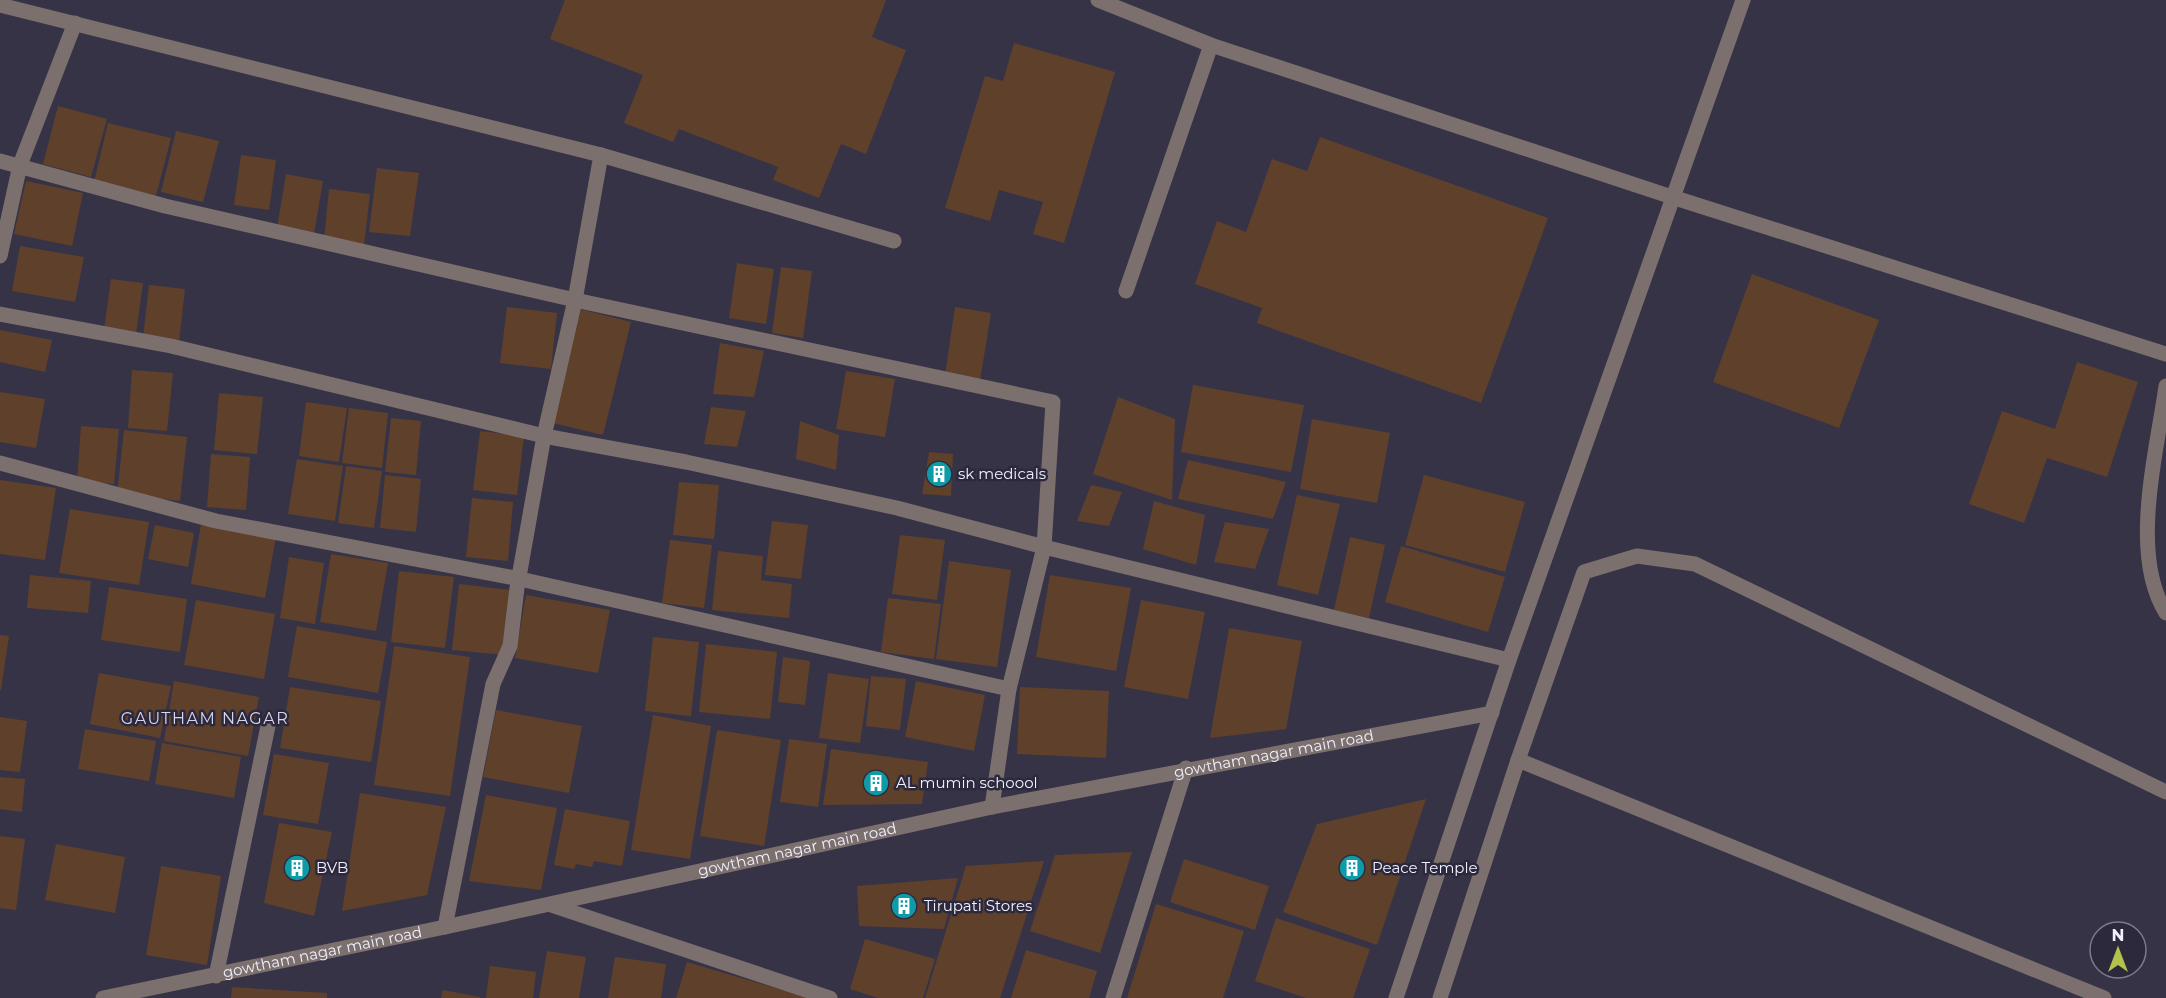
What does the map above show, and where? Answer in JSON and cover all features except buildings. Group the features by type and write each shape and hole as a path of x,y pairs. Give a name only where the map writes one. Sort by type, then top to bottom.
{"street":[{"path":"1098,0 1211,45 1672,197 2166,354"},
{"path":"1396,998 1509,660 1743,0"},
{"path":"0,5 601,155 894,241"},
{"path":"0,256 20,165 75,23"},
{"path":"1126,291 1211,45"},
{"path":"444,927 493,684 510,646 544,436 575,300 601,155"},
{"path":"0,161 165,206 575,300 1053,402 1044,547 1009,689 992,807"},
{"path":"0,314 171,346 544,436 686,462 897,508 1044,547 1509,660"},
{"path":"2166,386 2146,529 2147,563 2151,579 2166,613"},
{"path":"0,463 216,520 520,579 1009,689"},
{"path":"1440,998 1518,760 1584,572 1637,556 1695,564 2166,792"},
{"name":"gowtham nagar main road","path":"103,998 216,976 992,807 1186,768 1492,713"},
{"path":"216,976 268,726"},
{"path":"1518,760 2104,998"},
{"path":"1113,998 1186,768"},
{"path":"548,904 830,998"}],"place":[{"name":"sk medicals","path":"939,474"},
{"name":"AL mumin schoool","path":"876,783"},
{"name":"BVB","path":"297,868"},
{"name":"Peace Temple","path":"1352,868"},
{"name":"Tirupati Stores","path":"904,906"}],"district":[{"name":"GAUTHAM NAGAR","path":"205,718"}]}
